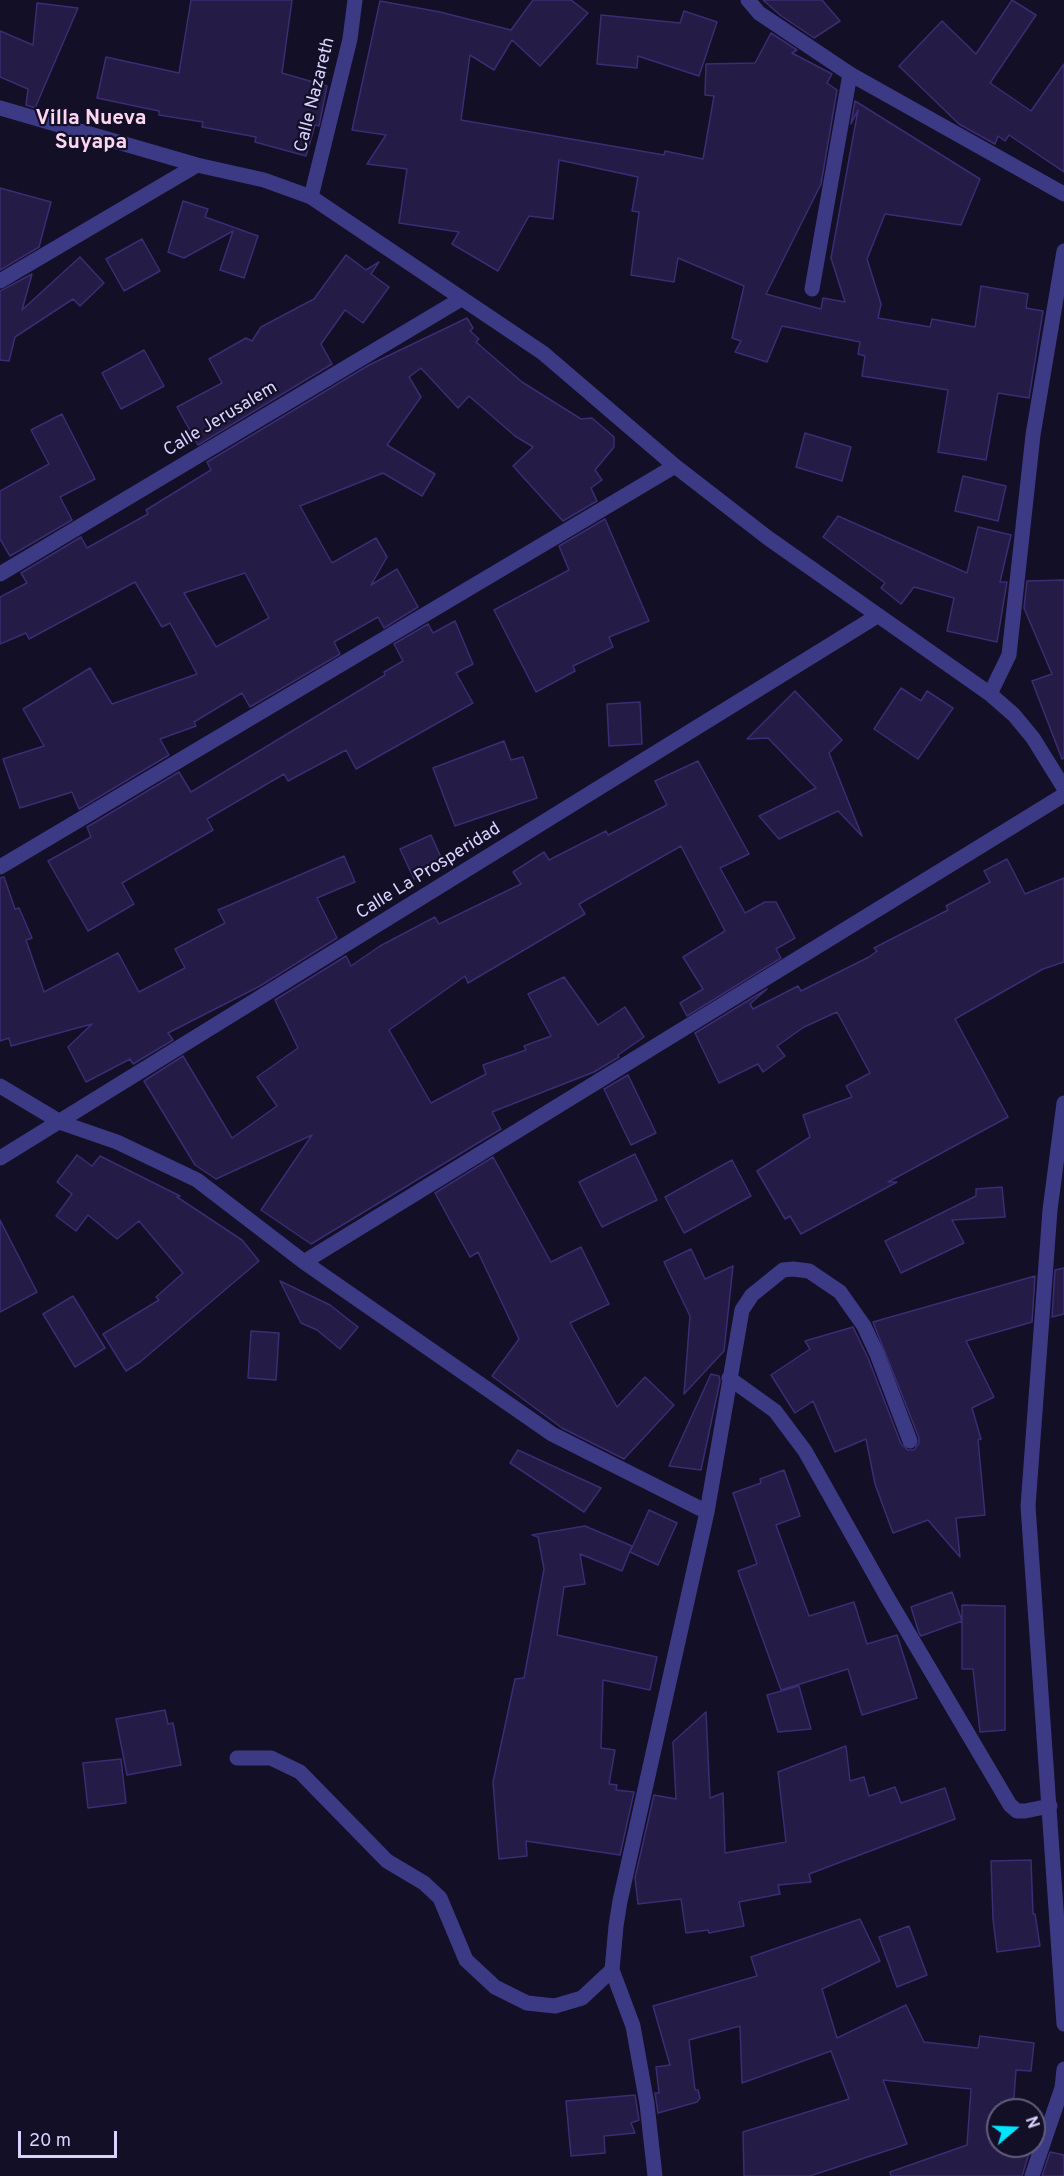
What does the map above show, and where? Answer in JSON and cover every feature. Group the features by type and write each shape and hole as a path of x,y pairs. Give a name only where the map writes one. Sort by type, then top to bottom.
{"street":[{"name":"Calle Nazareth","path":"311,198 350,39 355,0"},
{"path":"748,0 759,13 850,74 1064,194"},
{"path":"812,289 850,74"},
{"path":"0,108 197,165 264,180 311,198 543,353 675,466 877,616 990,694 1014,715 1033,738 1064,788"},
{"path":"0,281 197,165"},
{"path":"990,694 1009,655 1033,435 1064,251"},
{"name":"Calle Jerusalem","path":"0,574 461,299"},
{"path":"0,867 675,466"},
{"name":"Calle La Prosperidad","path":"0,1158 62,1123 877,616"},
{"path":"304,1263 1064,795"},
{"path":"0,1086 62,1123 117,1142 197,1180 304,1263 552,1434 707,1512"},
{"path":"1064,1103 1050,1210 1028,1506 1064,2024"},
{"path":"655,2176 647,2104 633,2026 612,1970 620,1901 707,1512 742,1310 752,1295 783,1270 810,1271 840,1292 864,1326 910,1441"},
{"path":"729,1378 775,1411 806,1451 886,1595 1010,1805 1017,1811 1050,1806"},
{"path":"237,1758 271,1758 300,1772 387,1861 423,1883 440,1898 466,1960 495,1987 527,2002 555,2007 582,1998 612,1970"},
{"path":"1032,2176 1062,2088 1064,2069"}],"building":[{"path":"191,0 292,0 282,73 327,86 319,126 315,125 306,156 255,142 256,137 202,127 203,122 159,115 159,111 97,98 106,57 179,73"},
{"path":"533,0 571,0 588,13 540,66 512,40 494,70 470,55 461,120 664,155 665,151 703,159 714,96 705,95 706,64 755,63 771,33 797,50 792,53 832,74 827,83 837,90 821,184 766,294 821,309 823,298 845,302 831,258 858,110 851,124 855,101 980,179 961,225 885,214 867,259 881,304 878,318 930,327 932,319 975,327 981,286 1028,294 1026,308 1043,311 1029,398 998,393 986,460 938,452 948,390 862,376 865,356 858,354 860,342 782,326 767,362 735,352 741,341 732,338 744,286 678,258 674,282 631,275 639,212 632,211 638,177 559,160 553,219 529,216 498,271 452,244 459,232 399,223 407,169 367,164 386,135 352,130 380,1 440,12 511,30"},
{"path":"763,0 822,0 840,21 814,38 780,15"},
{"path":"1012,0 1036,15 990,83 1031,111 1064,64 1064,172 1009,135 1005,141 998,136 995,144 959,124 899,66 942,21 976,54"},
{"path":"37,3 78,8 35,108 26,105 28,89 0,77 0,31 33,45"},
{"path":"684,11 717,22 699,76 638,56 637,68 597,64 601,15 680,23"},
{"path":"0,188 51,202 39,247 0,270"},
{"path":"183,201 208,209 205,217 258,236 244,278 220,270 233,231 184,258 168,252"},
{"path":"142,239 160,271 124,291 106,259"},
{"path":"346,255 366,270 379,262 371,274 389,287 363,323 345,310 321,344 332,364 198,445 177,407 222,383 209,359 246,338 252,341 261,327 314,299"},
{"path":"80,257 104,283 80,306 73,299 15,337 9,361 0,360 0,291 32,274 22,310"},
{"path":"467,318 473,328 470,331 479,339 476,342 522,382 581,419 592,418 614,437 614,447 595,470 602,480 591,488 597,501 563,521 513,466 533,447 515,436 469,396 458,408 421,368 409,377 421,397 387,445 435,474 422,496 383,473 300,506 332,563 376,538 387,557 371,585 397,569 418,607 384,628 378,617 334,642 340,654 250,707 242,693 194,722 196,726 160,739 169,755 79,809 72,792 20,808 3,759 44,746 23,709 90,668 112,704 197,674 170,623 162,627 135,582 29,639 26,633 0,644 0,597 27,583 21,573 81,537 87,548 148,514 146,510 211,470 207,462 369,365","holes":["245,573 269,618 216,647 184,593"]},
{"path":"144,350 164,386 121,409 102,373"},
{"path":"62,414 95,479 60,497 72,520 10,556 0,539 0,491 49,464 31,430"},
{"path":"805,433 851,447 842,481 796,467"},
{"path":"963,476 1006,486 998,521 955,511"},
{"path":"838,516 967,573 978,527 1011,535 1000,582 1007,582 997,642 947,631 954,598 914,587 901,604 881,588 885,583 823,537"},
{"path":"605,519 649,621 609,637 613,647 573,666 575,671 536,692 494,610 569,570 559,546"},
{"path":"1064,580 1064,758 1062,759 1032,681 1052,674 1024,608 1027,581"},
{"path":"455,621 473,664 456,673 473,703 356,769 346,750 288,781 284,774 207,819 213,830 122,883 134,904 88,931 48,861 91,837 87,827 179,772 191,792 385,675 384,672 403,661 394,644 428,624 433,633"},
{"path":"901,688 921,701 927,691 953,708 918,759 874,729"},
{"path":"795,691 842,740 829,753 862,836 838,811 779,839 759,816 816,788 768,738 747,739"},
{"path":"640,702 642,744 609,746 607,704"},
{"path":"504,741 511,760 523,757 537,798 455,826 433,768"},
{"path":"698,761 749,854 720,868 745,913 765,902 776,902 795,938 776,949 781,958 687,1016 680,1003 703,989 683,957 725,931 681,846 579,904 585,914 468,983 465,976 389,1030 431,1103 486,1074 483,1065 526,1050 524,1046 551,1036 528,994 564,977 598,1025 625,1007 644,1037 618,1055 619,1057 594,1072 492,1112 501,1129 311,1244 261,1210 312,1135 216,1179 195,1165 144,1081 183,1056 232,1138 277,1106 257,1077 298,1048 275,1000 346,956 351,966 380,946 435,917 439,924 521,884 513,872 544,852 549,860 606,831 608,835 667,805 655,781"},
{"path":"431,835 444,864 414,879 400,849"},
{"path":"344,856 355,882 317,898 337,938 260,986 168,1033 173,1040 133,1064 130,1059 86,1082 68,1047 92,1024 11,1046 9,1038 0,1041 0,878 4,877 15,909 19,908 32,938 26,940 44,992 118,953 139,992 185,968 175,949 225,923 218,910"},
{"path":"1007,859 1025,894 1064,878 1064,962 1043,969 955,1019 1008,1117 888,1182 897,1182 801,1234 790,1216 785,1219 757,1171 810,1137 803,1115 852,1097 846,1086 870,1073 837,1012 804,1027 777,1046 785,1056 763,1072 758,1064 719,1083 695,1033 767,989 750,1004 753,1009 798,986 801,991 869,957 877,951 874,948 948,910 946,906 990,882 984,871"},
{"path":"628,1075 656,1133 631,1145 604,1089"},
{"path":"635,1154 657,1200 602,1227 579,1182"},
{"path":"77,1155 92,1166 100,1156 180,1196 177,1197 242,1240 259,1261 140,1362 126,1371 103,1334 159,1300 156,1297 183,1273 139,1221 117,1239 88,1215 76,1231 56,1216 72,1194 57,1182"},
{"path":"493,1157 551,1262 581,1247 609,1304 570,1323 617,1407 645,1377 674,1405 624,1459 562,1428 492,1376 519,1339 478,1252 470,1257 435,1193"},
{"path":"732,1160 751,1196 684,1233 665,1197"},
{"path":"1002,1187 1005,1217 952,1220 964,1243 901,1273 885,1241 976,1196 976,1189"},
{"path":"0,1220 37,1292 0,1312"},
{"path":"691,1249 705,1279 733,1266 724,1351 684,1394 690,1316 664,1262"},
{"path":"1064,1268 1064,1314 1052,1317 1055,1270"},
{"path":"1035,1276 1032,1322 966,1341 994,1397 972,1408 981,1439 978,1440 985,1515 956,1518 960,1557 928,1520 893,1533 875,1484 866,1439 835,1452 813,1401 795,1413 771,1375 810,1349 805,1341 853,1327 868,1358 901,1444 908,1450 914,1450 919,1443 919,1438 873,1322"},
{"path":"280,1281 330,1305 358,1327 340,1349 317,1330 301,1323"},
{"path":"73,1296 105,1348 75,1367 43,1314"},
{"path":"251,1331 279,1333 276,1380 248,1378"},
{"path":"711,1374 719,1376 720,1381 701,1470 669,1466"},
{"path":"518,1450 601,1488 584,1512 510,1463"},
{"path":"784,1470 800,1516 776,1525 809,1616 854,1602 867,1644 897,1635 917,1698 862,1715 848,1669 781,1690 738,1571 757,1564 733,1493 761,1483 760,1479"},
{"path":"649,1510 677,1523 658,1565 630,1552"},
{"path":"585,1526 632,1546 622,1571 580,1554 585,1584 564,1587 557,1635 657,1657 650,1690 603,1680 601,1748 615,1750 609,1784 617,1785 616,1790 634,1792 620,1855 526,1841 527,1856 499,1859 493,1782 515,1679 524,1678 544,1569 538,1537 532,1535"},
{"path":"952,1592 962,1621 921,1636 911,1607"},
{"path":"962,1605 1005,1606 1005,1730 980,1732 973,1669 962,1669"},
{"path":"799,1686 811,1729 778,1732 767,1695"},
{"path":"165,1710 168,1724 173,1723 181,1765 127,1775 116,1719"},
{"path":"706,1712 710,1798 723,1793 725,1853 786,1842 778,1772 846,1746 850,1781 864,1777 869,1796 895,1787 901,1803 945,1788 955,1819 809,1874 811,1882 778,1885 780,1894 739,1902 744,1926 709,1933 708,1930 686,1933 681,1899 638,1904 635,1878 654,1795 676,1799 673,1742"},
{"path":"121,1759 126,1803 88,1808 83,1763"},
{"path":"1031,1860 1033,1914 1035,1914 1040,1946 997,1952 993,1919 991,1861"},
{"path":"860,1919 880,1961 822,1989 837,2038 906,2005 924,2042 978,2048 980,2036 1034,2043 1031,2071 1016,2070 1014,2098 986,2098 986,2158 1028,2158 1022,2176 891,2176 890,2172 967,2145 971,2089 883,2080 907,2144 810,2176 744,2176 743,2132 849,2099 831,2051 742,2083 740,2026 689,2040 695,2090 698,2090 700,2098 697,2102 658,2113 655,2093 659,2093 656,2067 670,2065 653,2006 757,1976 751,1957"},
{"path":"909,1926 927,1975 897,1987 879,1937"},
{"path":"635,2095 639,2120 631,2123 635,2133 604,2136 605,2153 571,2156 566,2101"},
{"path":"1050,2152 1064,2155 1064,2176 1042,2176"}],"district":[{"name":"Villa Nueva Suyapa","path":"91,132"}]}
